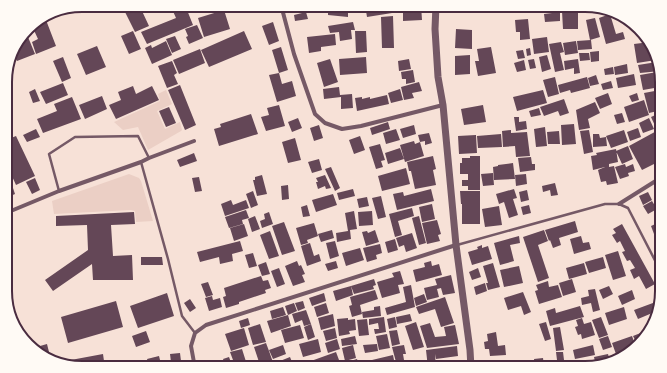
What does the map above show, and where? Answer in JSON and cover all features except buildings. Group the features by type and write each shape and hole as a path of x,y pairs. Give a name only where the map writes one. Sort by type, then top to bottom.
{"street":[{"path":"283,12 294,54 315,114 325,123 342,128 361,126 443,105"},
{"path":"436,12 435,29 438,77 443,105 456,245 471,361"},
{"path":"12,211 59,191 141,162 194,141"},
{"path":"619,204 655,181"},
{"path":"194,361 191,346 195,333 206,325 456,245"}],"lane":[{"path":"59,191 49,154 75,137 138,136 149,158"},
{"path":"141,162 182,316 195,333"},
{"path":"456,245 605,204 619,204 628,208 655,260"}],"shaded area":[{"path":"166,90 172,104 157,111 165,129 180,122 182,130 148,150 138,127 123,130 114,122 160,101 158,94"},
{"path":"129,174 139,178 141,181 153,221 136,222 135,211 131,210 54,214 52,201"}]}
